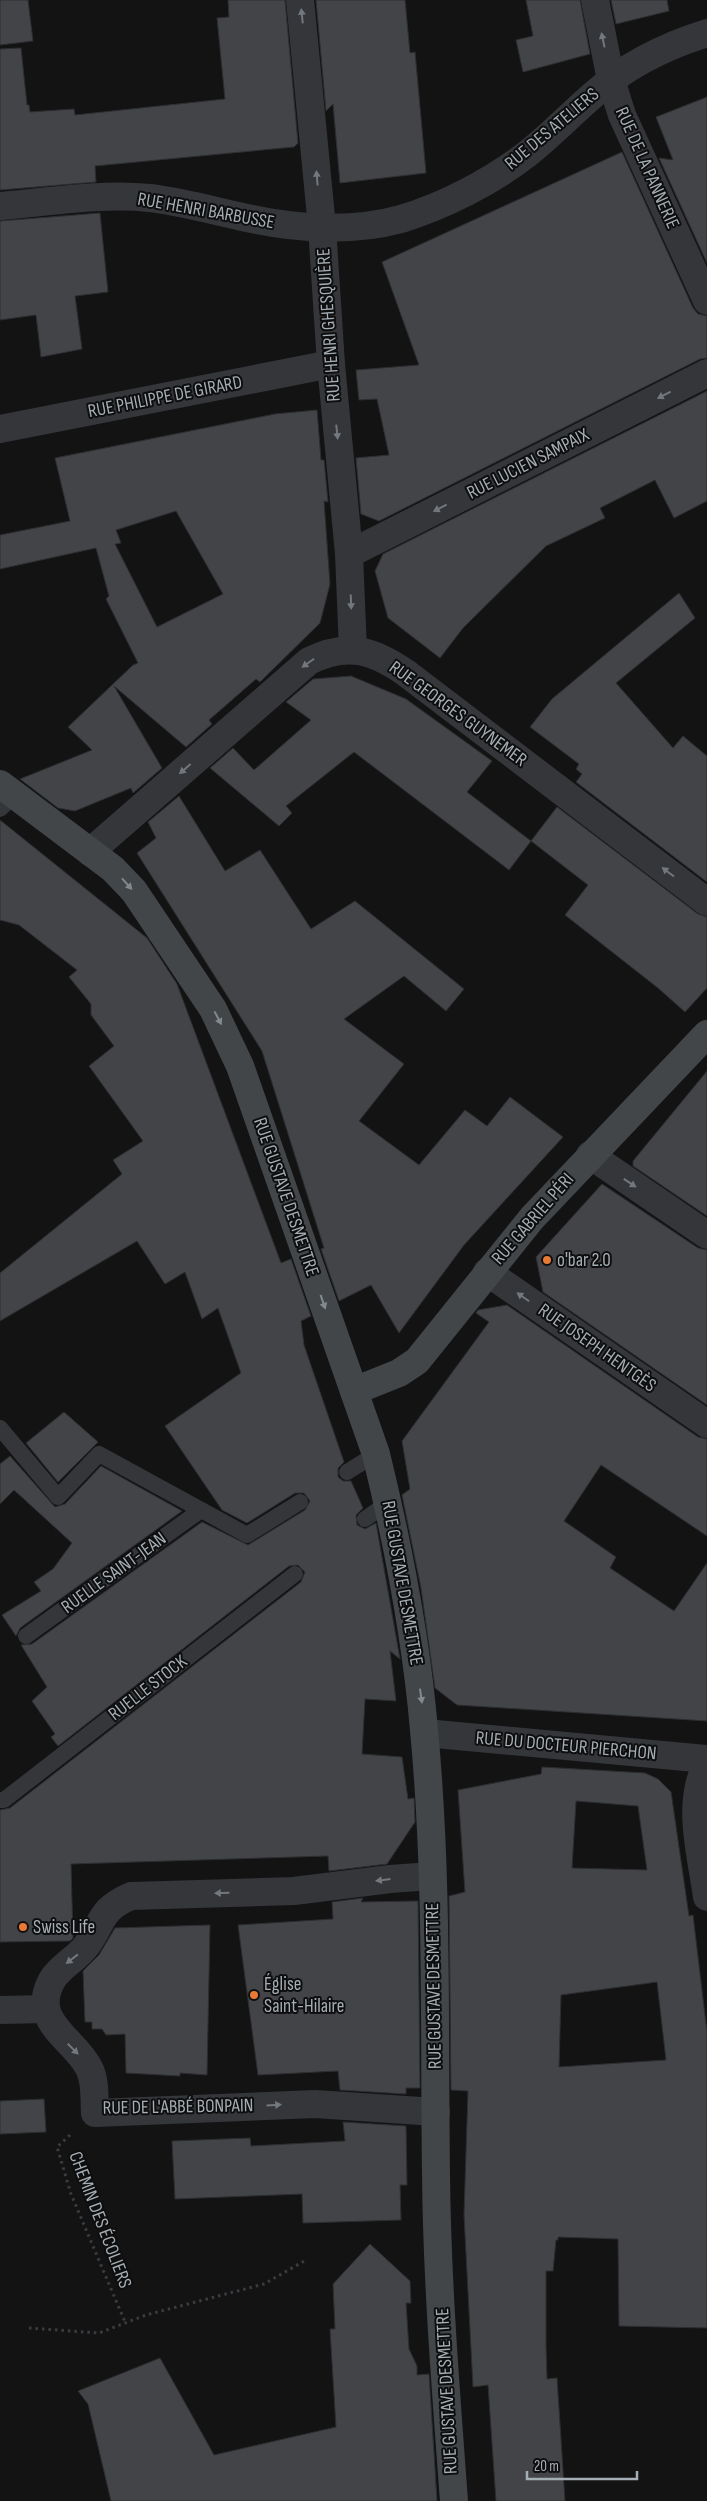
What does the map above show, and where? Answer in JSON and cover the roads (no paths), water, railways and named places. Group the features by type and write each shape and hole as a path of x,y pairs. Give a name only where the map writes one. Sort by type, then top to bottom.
{"street":[{"name":"RUE HENRI GHESQUIÈRE","path":"300,0 322,227 331,364 349,554 353,650"},
{"name":"RUE DE LA PANNERIE","path":"595,0 611,80 629,131 707,301"},
{"name":"RUE DES ATELIERS","path":"322,227 363,226 400,219 462,193 508,168 526,155 611,80 659,51 707,33"},
{"name":"RUE HENRI BARBUSSE","path":"0,206 100,197 147,198 194,206 254,220 322,227"},
{"name":"RUE PHILIPPE DE GIRARD","path":"0,430 331,364"},
{"name":"RUE LUCIEN SAMPAIX","path":"349,554 707,373"},
{"name":"RUE GEORGES GUYNEMER","path":"90,852 309,661 324,654 340,650 353,650 381,657 406,673 707,902"},
{"name":"RUE GUSTAVE DESMETTRE","path":"5,796 113,869 134,891 213,1009 232,1046 376,1454 389,1502 418,1678 425,1733 435,1950 438,2249 454,2501"},
{"name":"RUE GABRIEL PÉRI","path":"354,1391 400,1373 417,1361 532,1218 707,1034"},
{"path":"590,1155 707,1235"},
{"name":"RUE JOSEPH HENTGÈS","path":"487,1272 707,1424"},
{"name":"RUE DU DOCTEUR PIERCHON","path":"425,1733 707,1759"},
{"path":"707,1763 700,1777 694,1807 707,1897"},
{"path":"0,2010 46,2009 47,1995 52,1981 62,1967 87,1944 100,1919 108,1909 131,1896 294,1891 390,1879 432,1876"},
{"name":"RUE DE L'ABBÉ BONPAIN","path":"46,2009 58,2032 89,2067 93,2079 95,2113 315,2104 436,2112"}],"lane":[{"path":"0,1428 58,1497 99,1454 246,1535 300,1502"},
{"path":"347,1472 376,1454"},
{"path":"365,1519 389,1502"},
{"name":"RUELLE SAINT-JEAN","path":"26,1636 202,1510"},
{"name":"RUELLE STOCK","path":"0,1800 4,1800 295,1574"}],"place":[{"name":"o'bar 2.0","path":"547,1260"},
{"name":"Swiss Life","path":"23,1927"},
{"name":"Église Saint-Hilaire","path":"254,1995"}]}
